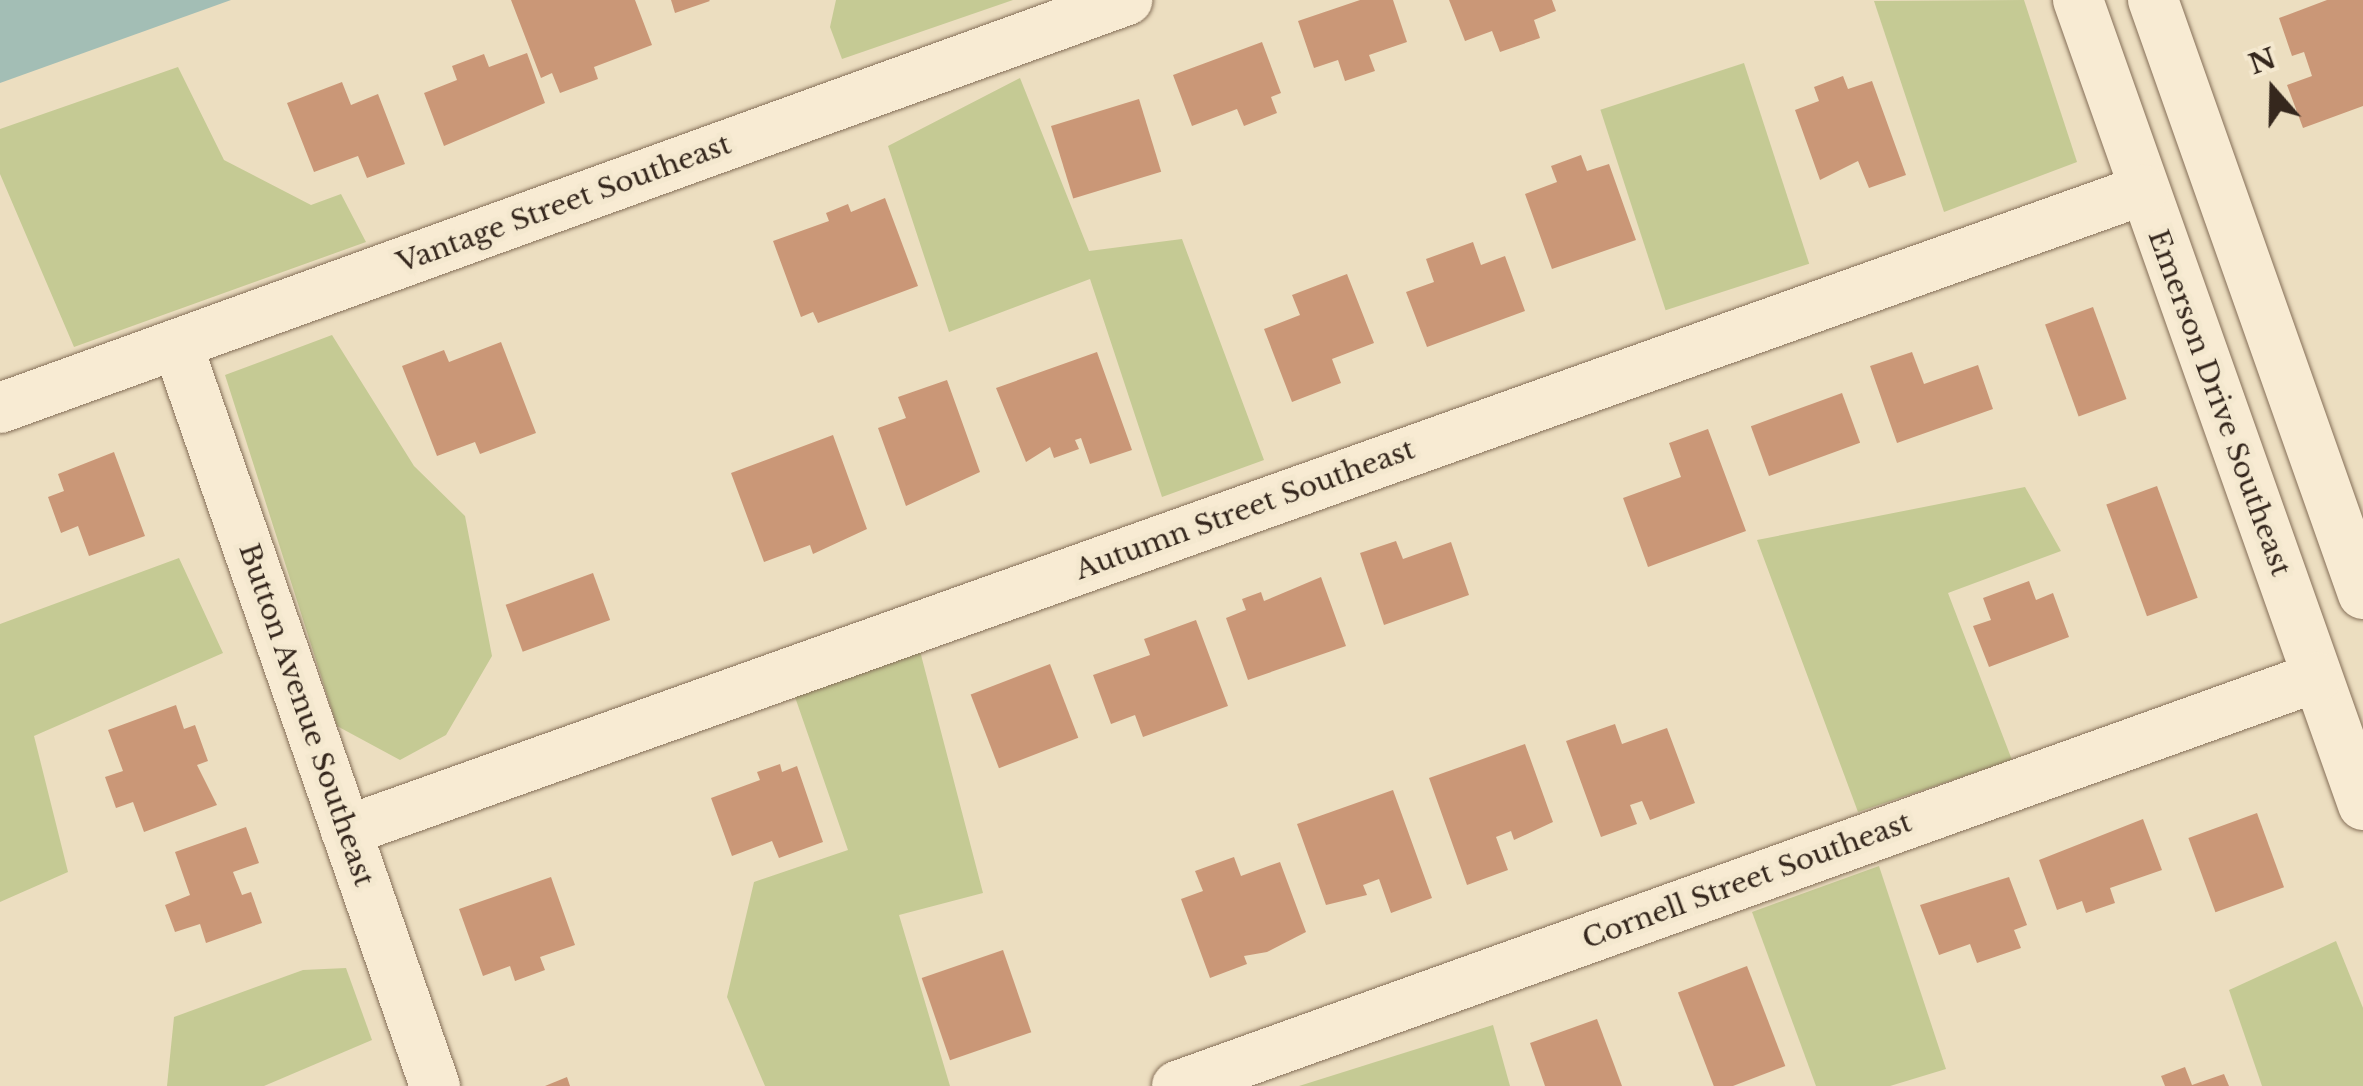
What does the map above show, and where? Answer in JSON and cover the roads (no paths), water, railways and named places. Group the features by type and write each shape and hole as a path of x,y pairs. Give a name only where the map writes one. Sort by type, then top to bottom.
{"street":[{"name":"Vantage Street Southeast","path":"0,408 1127,0"},
{"name":"Emerson Drive Southeast","path":"2078,0 2363,805"},
{"path":"2153,0 2363,594"},
{"name":"Autumn Street Southeast","path":"346,831 2143,190"},
{"name":"Button Avenue Southeast","path":"177,344 435,1086"},
{"name":"Cornell Street Southeast","path":"1177,1086 2317,676"}],"water":[{"path":"0,0 231,0 0,83"}]}
